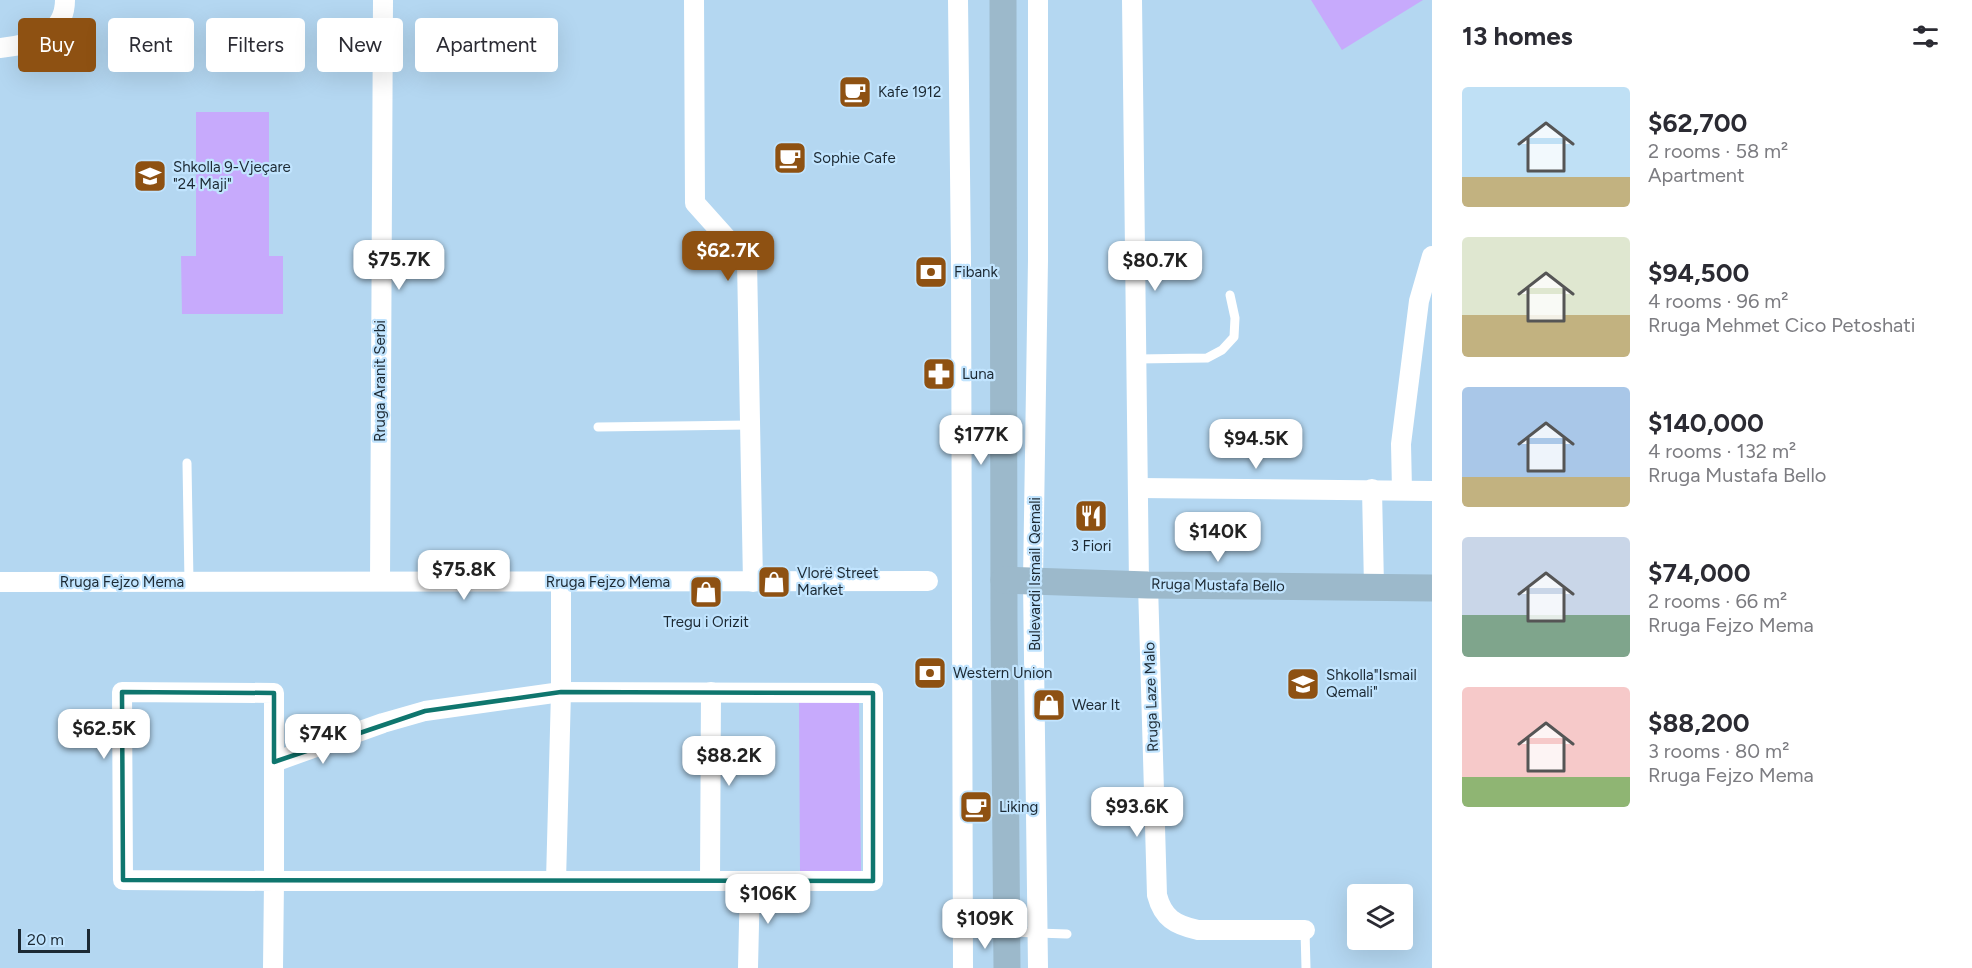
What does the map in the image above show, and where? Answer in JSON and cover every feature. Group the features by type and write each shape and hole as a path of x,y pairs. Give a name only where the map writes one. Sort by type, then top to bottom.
{"main road":[{"name":"Bulevardi Ismail Qemali","path":"1003,0 1007,968"},
{"name":"Rruga Mustafa Bello","path":"1004,580 1432,588"}],"street":[{"path":"0,48 24,45 44,38 58,26 65,7 65,0"},
{"name":"Rruga Aranit Serbi","path":"380,581 383,0"},
{"path":"693,0 695,203 747,261 753,582"},
{"path":"958,0 963,611 963,968"},
{"name":"Bulevardi Ismail Qemali","path":"1038,0 1038,293 1033,581 1038,968"},
{"name":"Rruga Laze Malo","path":"1132,0 1139,488 1157,895 1160,907 1169,918 1182,926 1198,930 1305,930"},
{"path":"1402,490 1401,444 1423,347 1419,301 1432,256"},
{"path":"1139,488 1432,490"},
{"path":"1372,489 1374,587"},
{"name":"Rruga Fejzo Mema","path":"0,582 928,581"},
{"path":"556,881 561,692 561,583"},
{"path":"273,968 274,881 274,762 274,693 122,692 123,880 274,881 873,881 873,693 561,692 425,711 383,723 274,762"},
{"path":"710,880 711,692"},
{"path":"748,968 750,881"}],"lane":[{"path":"1137,359 1207,358 1222,350 1234,337 1235,318 1230,295"},
{"path":"598,427 750,425"},
{"path":"187,464 189,582"},
{"path":"1305,930 1306,968"},
{"path":"1007,932 1067,934"}],"highlighted area":[{"path":"122,692 274,693 274,762 425,711 561,692 873,693 873,881 123,880"}],"shaded area":[{"path":"1311,0 1423,0 1342,50"},
{"path":"196,112 269,112 269,256 283,256 283,314 182,314 181,256 196,256"},
{"path":"799,701 859,702 861,871 800,871"}],"place":[{"name":"Kafe 1912","path":"855,92"},
{"name":"Sophie Cafe","path":"790,158"},
{"name":"Shkolla 9-Vjeçare \"24 Maji\"","path":"150,176"},
{"name":"Fibank","path":"931,272"},
{"name":"Luna","path":"939,374"},
{"name":"3 Fiori","path":"1091,516"},
{"name":"Vlorë Street Market","path":"774,582"},
{"name":"Tregu i Orizit","path":"706,592"},
{"name":"Western Union","path":"930,673"},
{"name":"Shkolla\"Ismail Qemali\"","path":"1303,684"},
{"name":"Wear It","path":"1049,705"},
{"name":"Liking","path":"976,807"}]}
